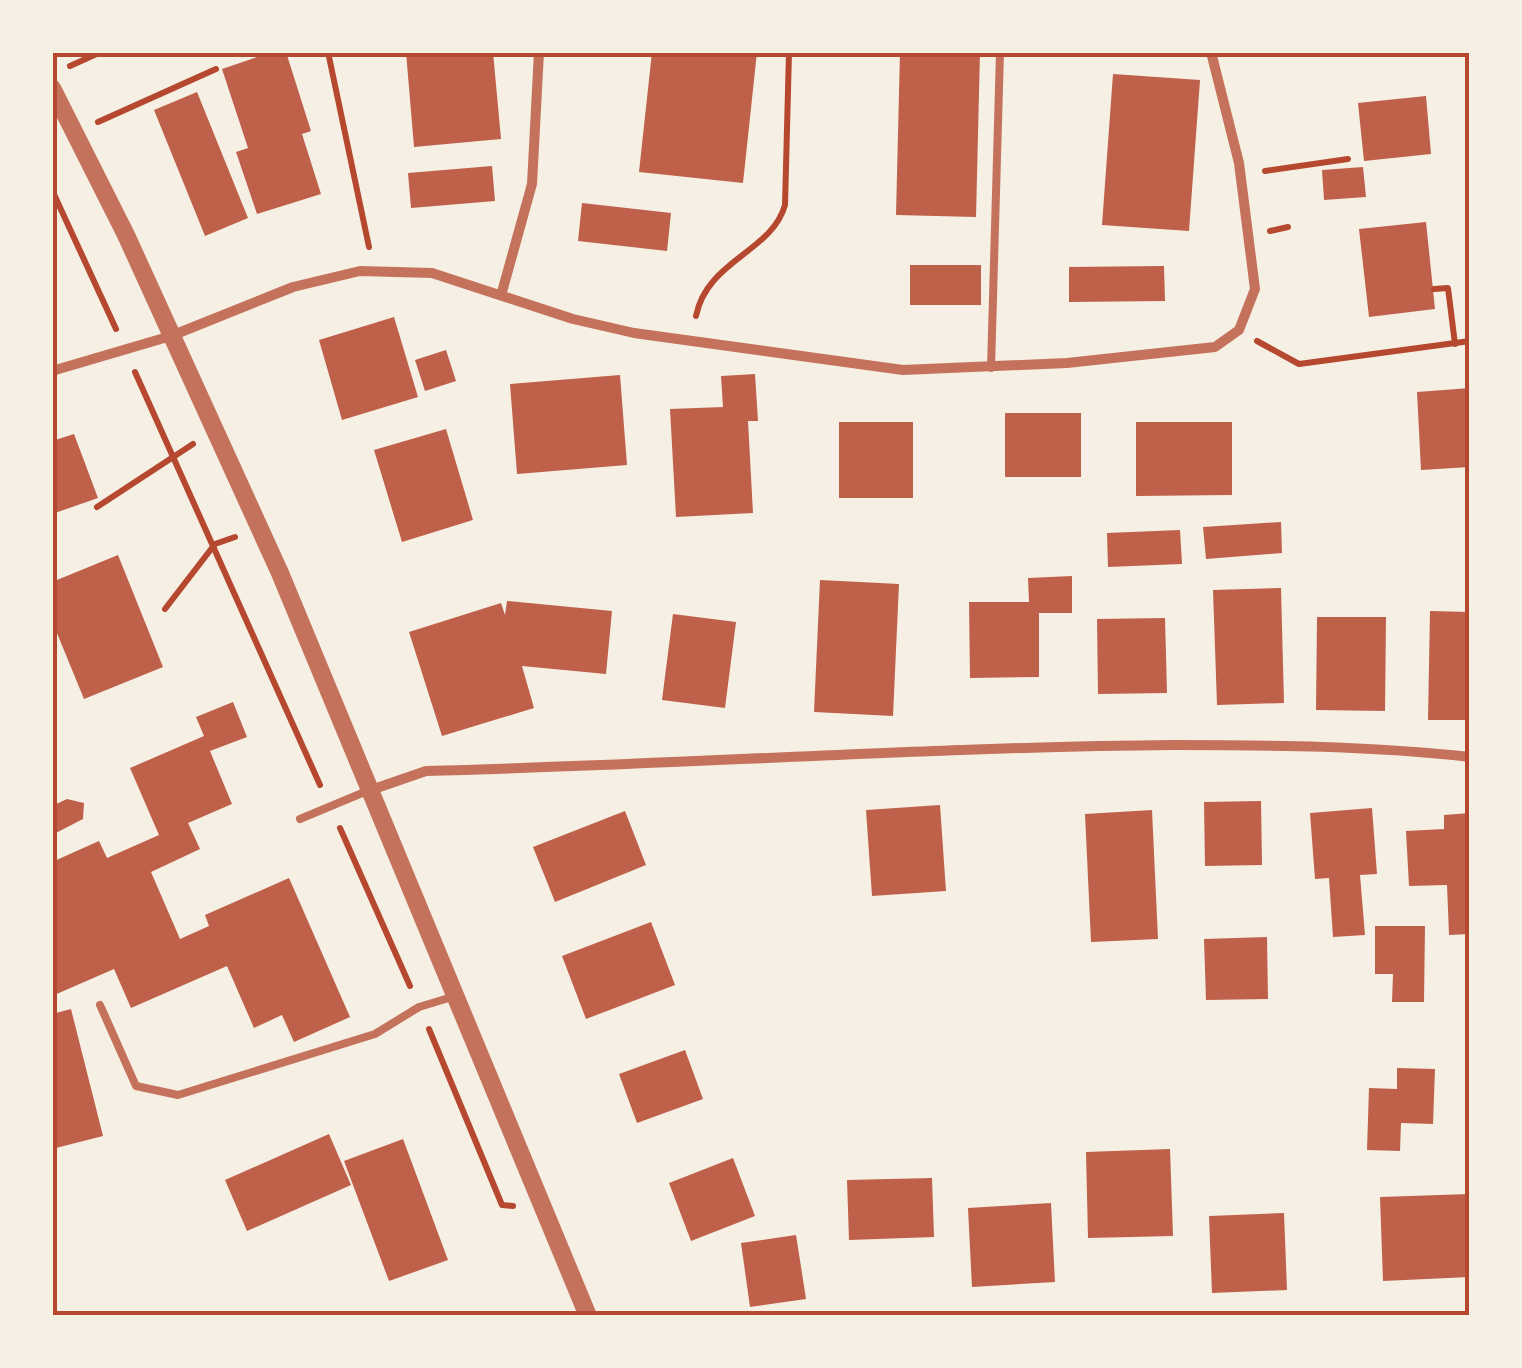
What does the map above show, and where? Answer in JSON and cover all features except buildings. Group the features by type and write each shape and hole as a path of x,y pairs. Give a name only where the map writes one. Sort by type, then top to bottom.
{"street":[{"path":"502,292 532,184 539,52"},
{"path":"52,371 126,352 294,287 374,271 432,274 502,292 573,318 692,342 903,370 991,368 1215,347 1238,330 1255,288 1240,175 1211,52"},
{"path":"52,88 172,336 259,528 588,1316"},
{"path":"367,791 426,771 965,746 1296,746 1398,749 1470,758"}],"lane":[{"path":"991,368 1000,52"},
{"path":"300,819 367,791"},
{"path":"100,1006 136,1086 178,1095 375,1034 420,1007 457,995"}],"path":[{"path":"52,74 101,52"},
{"path":"328,52 374,271"},
{"path":"692,342 700,298 732,259 779,227 785,205 790,52"},
{"path":"73,134 216,69"},
{"path":"1240,175 1348,159"},
{"path":"52,190 215,544 329,804"},
{"path":"1434,289 1448,288 1455,344"},
{"path":"1238,330 1298,364 1470,342"},
{"path":"97,508 172,455"},
{"path":"165,609 215,544 259,528"}]}
